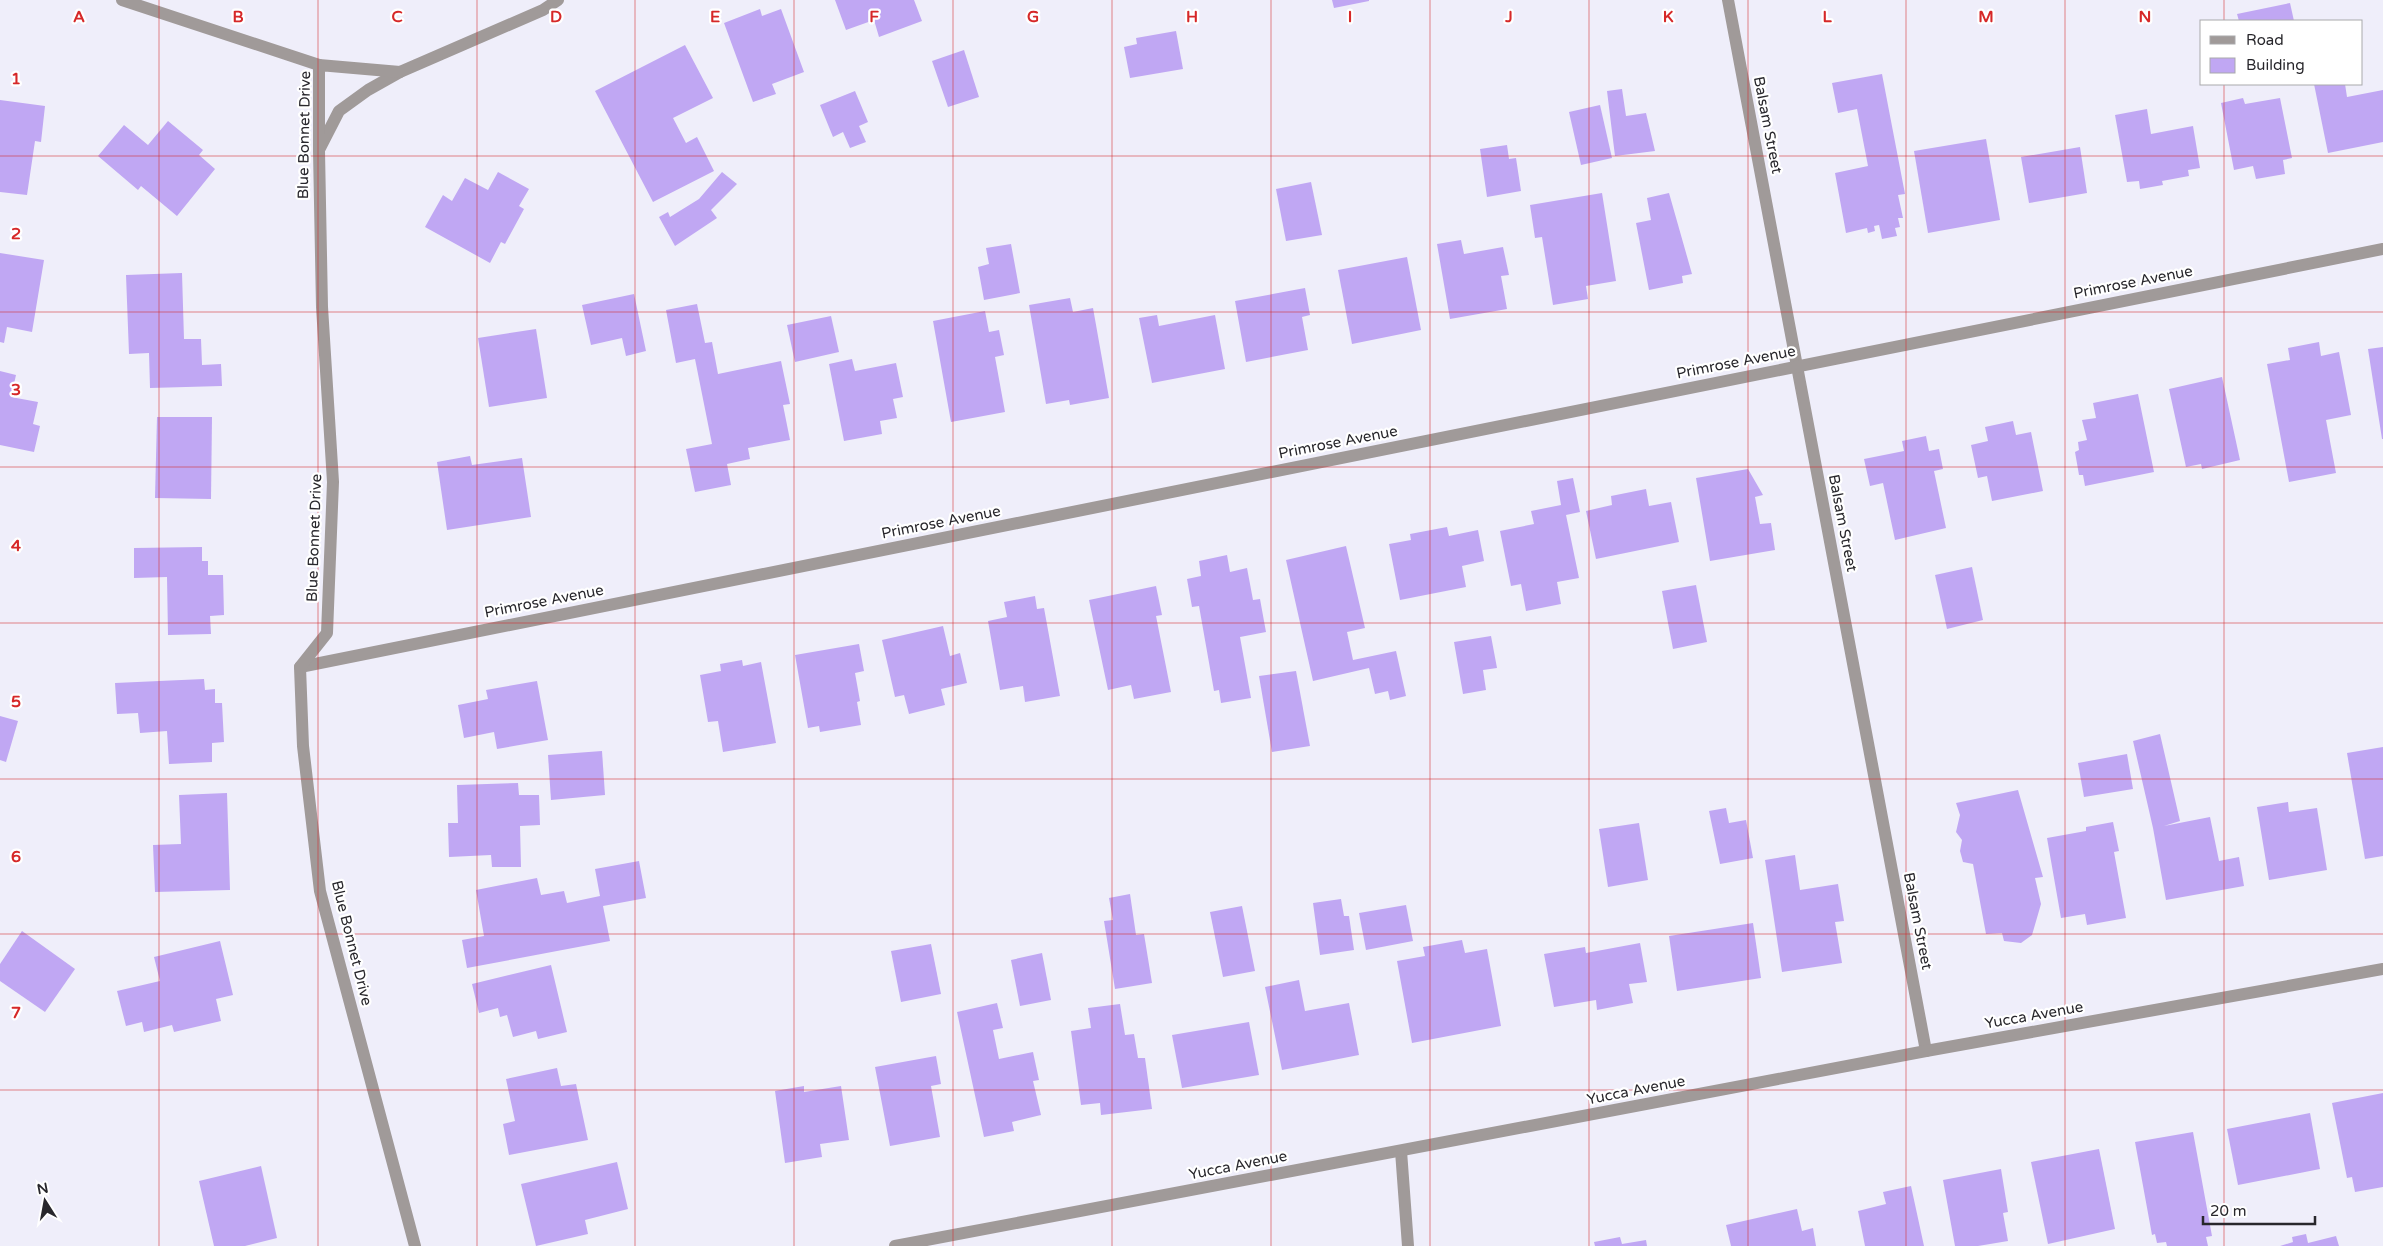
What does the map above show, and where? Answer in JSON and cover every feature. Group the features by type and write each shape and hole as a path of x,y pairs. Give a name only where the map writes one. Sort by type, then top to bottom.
{"street":[{"path":"122,0 319,65"},
{"name":"Blue Bonnet Drive","path":"415,1246 320,891 303,746 300,667 327,633 333,482 322,307 318,151 319,65 400,72 543,10 558,0"},
{"name":"Balsam Street","path":"1728,0 1926,1051"},
{"path":"318,151 339,111 368,90 400,72"},
{"name":"Primrose Avenue","path":"300,667 2383,249"},
{"name":"Yucca Avenue","path":"895,1246 1926,1051 2383,969"},
{"path":"1401,1151 1408,1246"}],"building":[{"path":"835,0 914,0 922,21 879,37 874,20 846,30"},
{"path":"1332,0 1369,0 1369,1 1334,8"},
{"path":"2290,3 2294,20 2239,20 2237,14"},
{"path":"760,9 762,16 781,9 804,72 772,84 776,94 753,102 724,23"},
{"path":"1176,31 1183,69 1130,78 1124,47 1137,44 1136,38"},
{"path":"685,45 713,98 673,118 686,143 697,137 714,171 653,202 595,91"},
{"path":"964,50 979,97 948,107 932,61"},
{"path":"1882,74 1905,194 1898,195 1903,218 1898,218 1900,227 1895,228 1897,236 1882,239 1879,225 1874,226 1875,231 1868,233 1867,228 1846,233 1835,173 1868,166 1857,109 1838,113 1832,83"},
{"path":"2314,85 2345,85 2347,97 2383,90 2383,142 2328,153"},
{"path":"1622,89 1626,116 1646,113 1655,151 1615,156 1607,91"},
{"path":"855,91 868,122 859,126 866,142 850,148 843,132 833,137 820,105"},
{"path":"2243,98 2245,104 2280,98 2292,158 2283,160 2285,174 2256,179 2253,166 2234,170 2221,103"},
{"path":"0,100 45,106 41,142 35,141 27,195 0,192"},
{"path":"1600,105 1612,158 1581,165 1569,112"},
{"path":"2147,109 2151,134 2193,126 2200,168 2188,170 2189,176 2162,181 2163,185 2140,189 2139,181 2127,182 2115,115"},
{"path":"168,121 203,150 199,155 215,169 177,216 141,186 138,190 98,156 124,125 148,145"},
{"path":"1986,139 2000,220 1928,233 1914,151"},
{"path":"1507,145 1509,159 1516,158 1521,191 1487,197 1480,149"},
{"path":"2080,147 2087,193 2029,203 2021,157"},
{"path":"498,172 529,189 519,206 524,209 505,244 501,242 490,263 425,227 443,195 452,201 465,178 488,190"},
{"path":"722,172 737,184 711,210 717,218 675,246 659,217 668,212 670,217 699,199"},
{"path":"1311,182 1322,235 1286,241 1276,189"},
{"path":"1602,193 1616,281 1586,286 1588,299 1553,305 1542,237 1535,238 1530,205"},
{"path":"1669,193 1692,274 1682,276 1683,283 1649,290 1636,223 1651,220 1647,198"},
{"path":"1461,240 1464,254 1503,247 1509,275 1501,276 1507,309 1450,319 1437,244"},
{"path":"1011,244 1020,293 984,300 978,267 989,264 986,248"},
{"path":"0,253 44,260 32,332 7,327 4,343 0,342"},
{"path":"1407,257 1421,330 1352,344 1338,270"},
{"path":"182,273 184,339 201,339 202,365 221,364 222,386 150,388 149,353 129,354 126,275"},
{"path":"1305,288 1310,315 1302,317 1308,350 1246,362 1235,301"},
{"path":"634,294 646,351 626,356 622,338 591,345 582,305"},
{"path":"1070,298 1073,312 1093,308 1109,398 1070,405 1069,400 1046,404 1029,305"},
{"path":"697,304 705,343 712,342 718,374 781,361 790,404 783,405 790,440 748,448 750,459 727,464 731,485 695,492 686,449 712,444 695,359 676,363 666,310"},
{"path":"985,311 989,332 999,330 1004,355 995,357 1005,412 951,422 933,321"},
{"path":"1157,315 1159,326 1215,315 1225,369 1152,383 1139,318"},
{"path":"831,316 839,352 795,362 787,325"},
{"path":"536,329 547,398 489,407 478,338"},
{"path":"2319,342 2321,356 2339,352 2351,415 2326,420 2336,473 2289,482 2267,364 2290,360 2288,348"},
{"path":"2383,347 2383,439 2382,439 2368,349"},
{"path":"852,359 855,371 896,363 903,397 893,399 897,418 880,421 882,434 844,441 829,364"},
{"path":"0,371 16,375 11,397 38,402 33,424 40,426 34,452 0,445"},
{"path":"2222,377 2240,460 2202,469 2201,464 2186,467 2169,389"},
{"path":"2138,394 2154,472 2085,486 2083,475 2079,475 2075,452 2079,450 2078,442 2087,440 2082,420 2096,418 2093,403"},
{"path":"157,417 212,417 211,499 155,498"},
{"path":"2013,421 2016,435 2031,432 2043,491 1992,501 1987,476 1978,478 1971,445 1988,441 1985,427"},
{"path":"1926,436 1929,451 1939,449 1943,469 1934,471 1946,528 1895,540 1883,483 1870,486 1864,459 1904,451 1902,441"},
{"path":"470,456 472,465 522,458 531,517 447,530 437,462"},
{"path":"1748,469 1763,495 1755,497 1760,524 1771,523 1775,550 1710,561 1696,478"},
{"path":"1573,478 1580,512 1566,515 1579,578 1557,582 1561,604 1526,611 1521,584 1511,586 1500,531 1534,524 1531,511 1561,505 1557,481"},
{"path":"1646,489 1649,506 1671,502 1679,542 1596,559 1586,511 1612,505 1611,496"},
{"path":"1447,527 1449,536 1478,530 1484,561 1462,566 1466,587 1400,600 1389,544 1411,540 1410,534"},
{"path":"1346,546 1365,628 1347,632 1353,660 1396,651 1406,696 1390,700 1388,691 1375,694 1369,668 1313,681 1286,560"},
{"path":"202,547 202,561 208,561 208,575 223,575 224,615 210,616 211,634 168,635 167,577 134,578 134,548"},
{"path":"1227,555 1230,572 1247,568 1253,600 1260,599 1266,632 1240,637 1251,698 1221,703 1219,690 1214,691 1199,606 1192,607 1187,579 1201,576 1199,561"},
{"path":"1972,567 1983,620 1947,629 1935,575"},
{"path":"1696,585 1707,642 1673,649 1662,591"},
{"path":"1156,586 1162,615 1156,616 1171,692 1134,699 1131,685 1108,690 1089,600"},
{"path":"1035,596 1037,609 1044,608 1060,696 1025,702 1023,686 1000,690 988,621 1007,617 1004,602"},
{"path":"943,626 950,656 960,653 967,683 941,689 945,705 909,714 904,695 895,697 882,640"},
{"path":"1491,636 1497,668 1483,670 1486,690 1463,694 1454,642"},
{"path":"859,644 864,671 855,673 860,701 857,702 861,725 820,732 819,726 808,728 795,655"},
{"path":"742,660 743,666 761,662 776,743 723,752 718,721 708,722 700,675 721,671 720,664"},
{"path":"1296,671 1310,746 1272,752 1259,676"},
{"path":"204,679 205,690 215,689 215,703 222,703 224,742 212,743 212,762 169,764 167,731 140,733 138,713 117,714 115,683"},
{"path":"537,681 548,740 497,749 494,732 464,738 458,705 488,699 486,690"},
{"path":"0,716 18,721 6,762 0,760"},
{"path":"2160,734 2180,821 2164,826 2210,817 2219,861 2239,857 2244,886 2166,900 2153,828 2133,741"},
{"path":"2383,747 2383,856 2365,859 2347,753"},
{"path":"602,751 605,795 551,800 548,755"},
{"path":"2127,754 2133,789 2084,797 2078,763"},
{"path":"518,783 519,795 539,795 540,825 520,826 521,867 492,867 491,855 449,857 448,823 458,823 457,785"},
{"path":"2018,790 2043,877 2035,878 2041,904 2032,935 2021,943 2004,941 2002,933 1986,934 1973,864 1963,862 1960,851 1962,840 1956,832 1960,815 1956,803"},
{"path":"227,793 230,890 155,892 153,845 181,844 179,795"},
{"path":"2288,802 2289,812 2317,808 2327,870 2269,880 2257,807"},
{"path":"1726,808 1729,823 1746,820 1753,858 1720,864 1709,811"},
{"path":"2113,822 2119,851 2114,852 2126,918 2087,925 2085,914 2061,918 2047,838 2086,831 2086,827"},
{"path":"1639,823 1648,880 1608,887 1599,829"},
{"path":"1795,855 1800,890 1838,884 1844,921 1835,922 1842,963 1782,972 1765,860"},
{"path":"639,861 646,898 603,906 610,941 467,968 462,940 484,936 476,890 537,878 541,895 564,891 567,903 600,896 595,869"},
{"path":"1130,894 1136,935 1144,934 1152,983 1115,989 1104,921 1113,920 1109,898"},
{"path":"1341,899 1344,916 1349,916 1354,950 1320,955 1313,903"},
{"path":"1406,905 1413,941 1366,950 1359,913"},
{"path":"1242,906 1255,971 1223,977 1210,912"},
{"path":"1753,923 1761,978 1677,991 1669,936"},
{"path":"22,931 75,969 45,1012 0,981 0,964"},
{"path":"1462,940 1465,953 1487,949 1501,1026 1412,1043 1397,961 1425,956 1423,947"},
{"path":"220,941 233,995 216,999 221,1021 174,1032 172,1025 144,1032 142,1022 126,1026 117,991 160,981 154,957"},
{"path":"1640,943 1647,982 1629,984 1633,1003 1597,1010 1596,1000 1554,1007 1544,954 1585,947 1586,953"},
{"path":"931,944 941,994 901,1002 891,951"},
{"path":"1042,953 1051,1000 1020,1006 1011,960"},
{"path":"551,965 567,1032 538,1039 536,1031 513,1037 507,1015 500,1017 498,1008 479,1013 472,984"},
{"path":"1299,980 1305,1011 1349,1003 1359,1055 1282,1070 1265,987"},
{"path":"997,1003 1003,1028 993,1030 999,1059 1033,1052 1039,1080 1033,1081 1041,1115 1012,1122 1014,1131 984,1137 957,1012"},
{"path":"1120,1004 1125,1035 1134,1034 1138,1058 1145,1058 1152,1109 1101,1115 1100,1103 1081,1105 1071,1031 1091,1028 1088,1008"},
{"path":"1249,1022 1259,1075 1182,1088 1172,1035"},
{"path":"936,1056 941,1084 931,1086 940,1137 890,1146 875,1067"},
{"path":"557,1068 561,1086 576,1084 588,1140 509,1155 503,1124 515,1121 506,1079"},
{"path":"804,1086 804,1092 841,1086 849,1140 820,1144 822,1157 785,1163 775,1091"},
{"path":"2383,1093 2383,1187 2355,1192 2352,1177 2347,1178 2332,1103"},
{"path":"2310,1113 2320,1169 2238,1185 2227,1129"},
{"path":"2193,1132 2212,1236 2206,1237 2208,1246 2167,1246 2166,1242 2157,1243 2155,1234 2152,1235 2135,1142"},
{"path":"2099,1149 2115,1229 2048,1244 2031,1162"},
{"path":"617,1162 628,1209 585,1220 588,1234 536,1246 521,1184"},
{"path":"261,1166 277,1238 245,1246 214,1246 199,1181"},
{"path":"2001,1169 2008,1212 2003,1213 2008,1241 1978,1246 1955,1246 1943,1180"},
{"path":"1911,1186 1924,1246 1865,1246 1858,1211 1886,1204 1883,1192"},
{"path":"1797,1209 1802,1231 1813,1228 1816,1246 1731,1246 1726,1225"},
{"path":"2306,1234 2308,1243 2336,1236 2339,1246 2280,1246 2293,1242 2292,1237"},
{"path":"1620,1237 1622,1244 1646,1240 1647,1246 1595,1246 1594,1242"}]}
